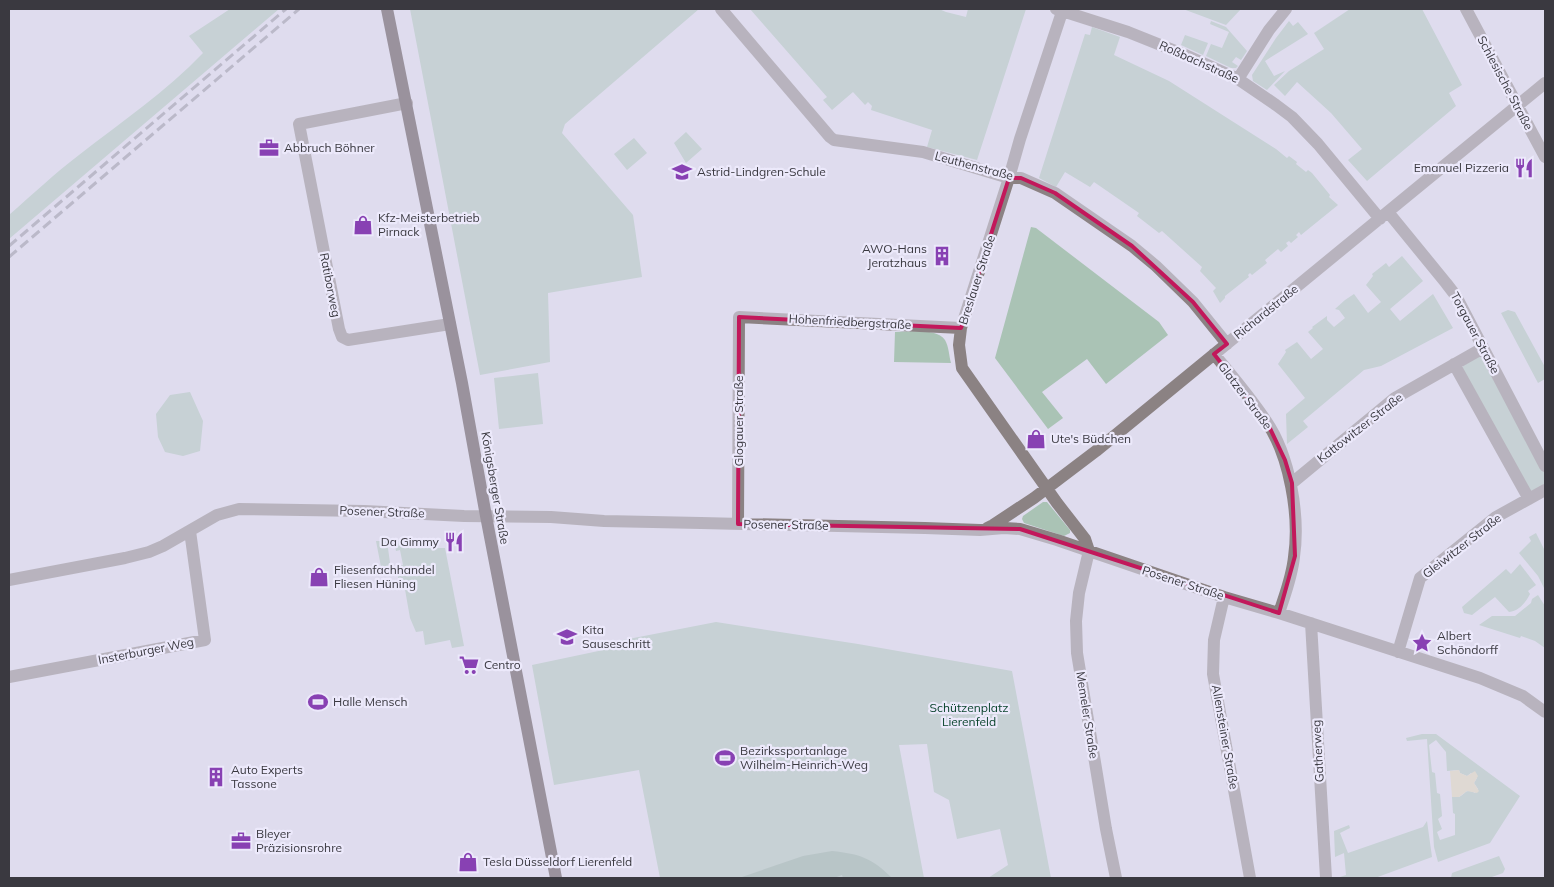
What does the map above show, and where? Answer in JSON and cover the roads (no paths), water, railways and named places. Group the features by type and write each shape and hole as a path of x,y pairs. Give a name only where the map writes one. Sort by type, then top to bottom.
{"main road":[{"name":"Königsberger Straße","path":"387,9 477,458 486,516 556,878"}],"street":[{"name":"Leuthenstraße","path":"722,9 834,140 923,152 1010,178 1021,178 1055,193 1132,246 1156,266 1193,302 1227,344"},
{"name":"Roßbachstraße","path":"1061,9 1128,32 1238,79 1292,117 1384,215"},
{"name":"Breslauer Straße","path":"1061,9 1020,139 1010,178 961,328 959,345 962,368 1085,539 1089,551"},
{"path":"1238,79 1269,30 1286,9"},
{"name":"Schlesische Straße","path":"1466,9 1545,157"},
{"name":"Richardstraße","path":"980,530 993,525 1096,451 1545,83"},
{"name":"Ratiborweg","path":"407,103 299,124 339,330 342,337 348,340 450,324"},
{"name":"Torgauer Straße","path":"1384,215 1451,290 1464,310 1544,461"},
{"name":"Hohenfriedbergstraße","path":"739,317 961,328"},
{"name":"Glogauer Straße","path":"738,524 739,317"},
{"name":"Kattowitzer Straße","path":"1292,483 1395,398 1484,348"},
{"name":"Glatzer Straße","path":"1214,354 1267,422 1292,483 1295,556 1291,576 1279,613"},
{"path":"1454,364 1528,499"},
{"name":"Gleiwitzer Straße","path":"1398,652 1420,578 1496,517 1545,490"},
{"name":"Posener Straße","path":"9,580 125,558 162,546 217,515 239,509 551,517 611,521 980,530 1020,529 1480,678 1523,696 1545,712"},
{"name":"Insterburger Weg","path":"9,677 205,640 190,531"},
{"name":"Memeler Straße","path":"1089,551 1079,593 1076,620 1077,653 1116,878"},
{"name":"Allensteiner Straße","path":"1224,596 1214,640 1213,674 1250,878"},
{"name":"Gatherweg","path":"1310,623 1326,878"}],"railway":[{"path":"9,246 286,9"},
{"path":"9,257 299,9"}],"place":[{"name":"Abbruch Böhner","path":"269,148"},
{"name":"Emanuel Pizzeria","path":"1524,168"},
{"name":"Astrid-Lindgren-Schule","path":"682,172"},
{"name":"Kfz-Meisterbetrieb Pirnack","path":"363,225"},
{"name":"AWO-Hans Jeratzhaus","path":"942,256"},
{"name":"Ute's Büdchen","path":"1036,439"},
{"name":"Da Gimmy","path":"454,542"},
{"name":"Fliesenfachhandel Fliesen Hüning","path":"319,577"},
{"name":"Kita Sauseschritt","path":"567,637"},
{"name":"Albert Schöndorff","path":"1422,643"},
{"name":"Centro","path":"469,665"},
{"name":"Halle Mensch","path":"318,702"},
{"name":"Bezirkssportanlage Wilhelm-Heinrich-Weg","path":"725,758"},
{"name":"Auto Experts Tassone","path":"216,777"},
{"name":"Bleyer Präzisionsrohre","path":"241,841"},
{"name":"Tesla Düsseldorf Lierenfeld","path":"468,862"}],"park label":[{"name":"Schützenplatz Lierenfeld","path":"969,715"}]}
